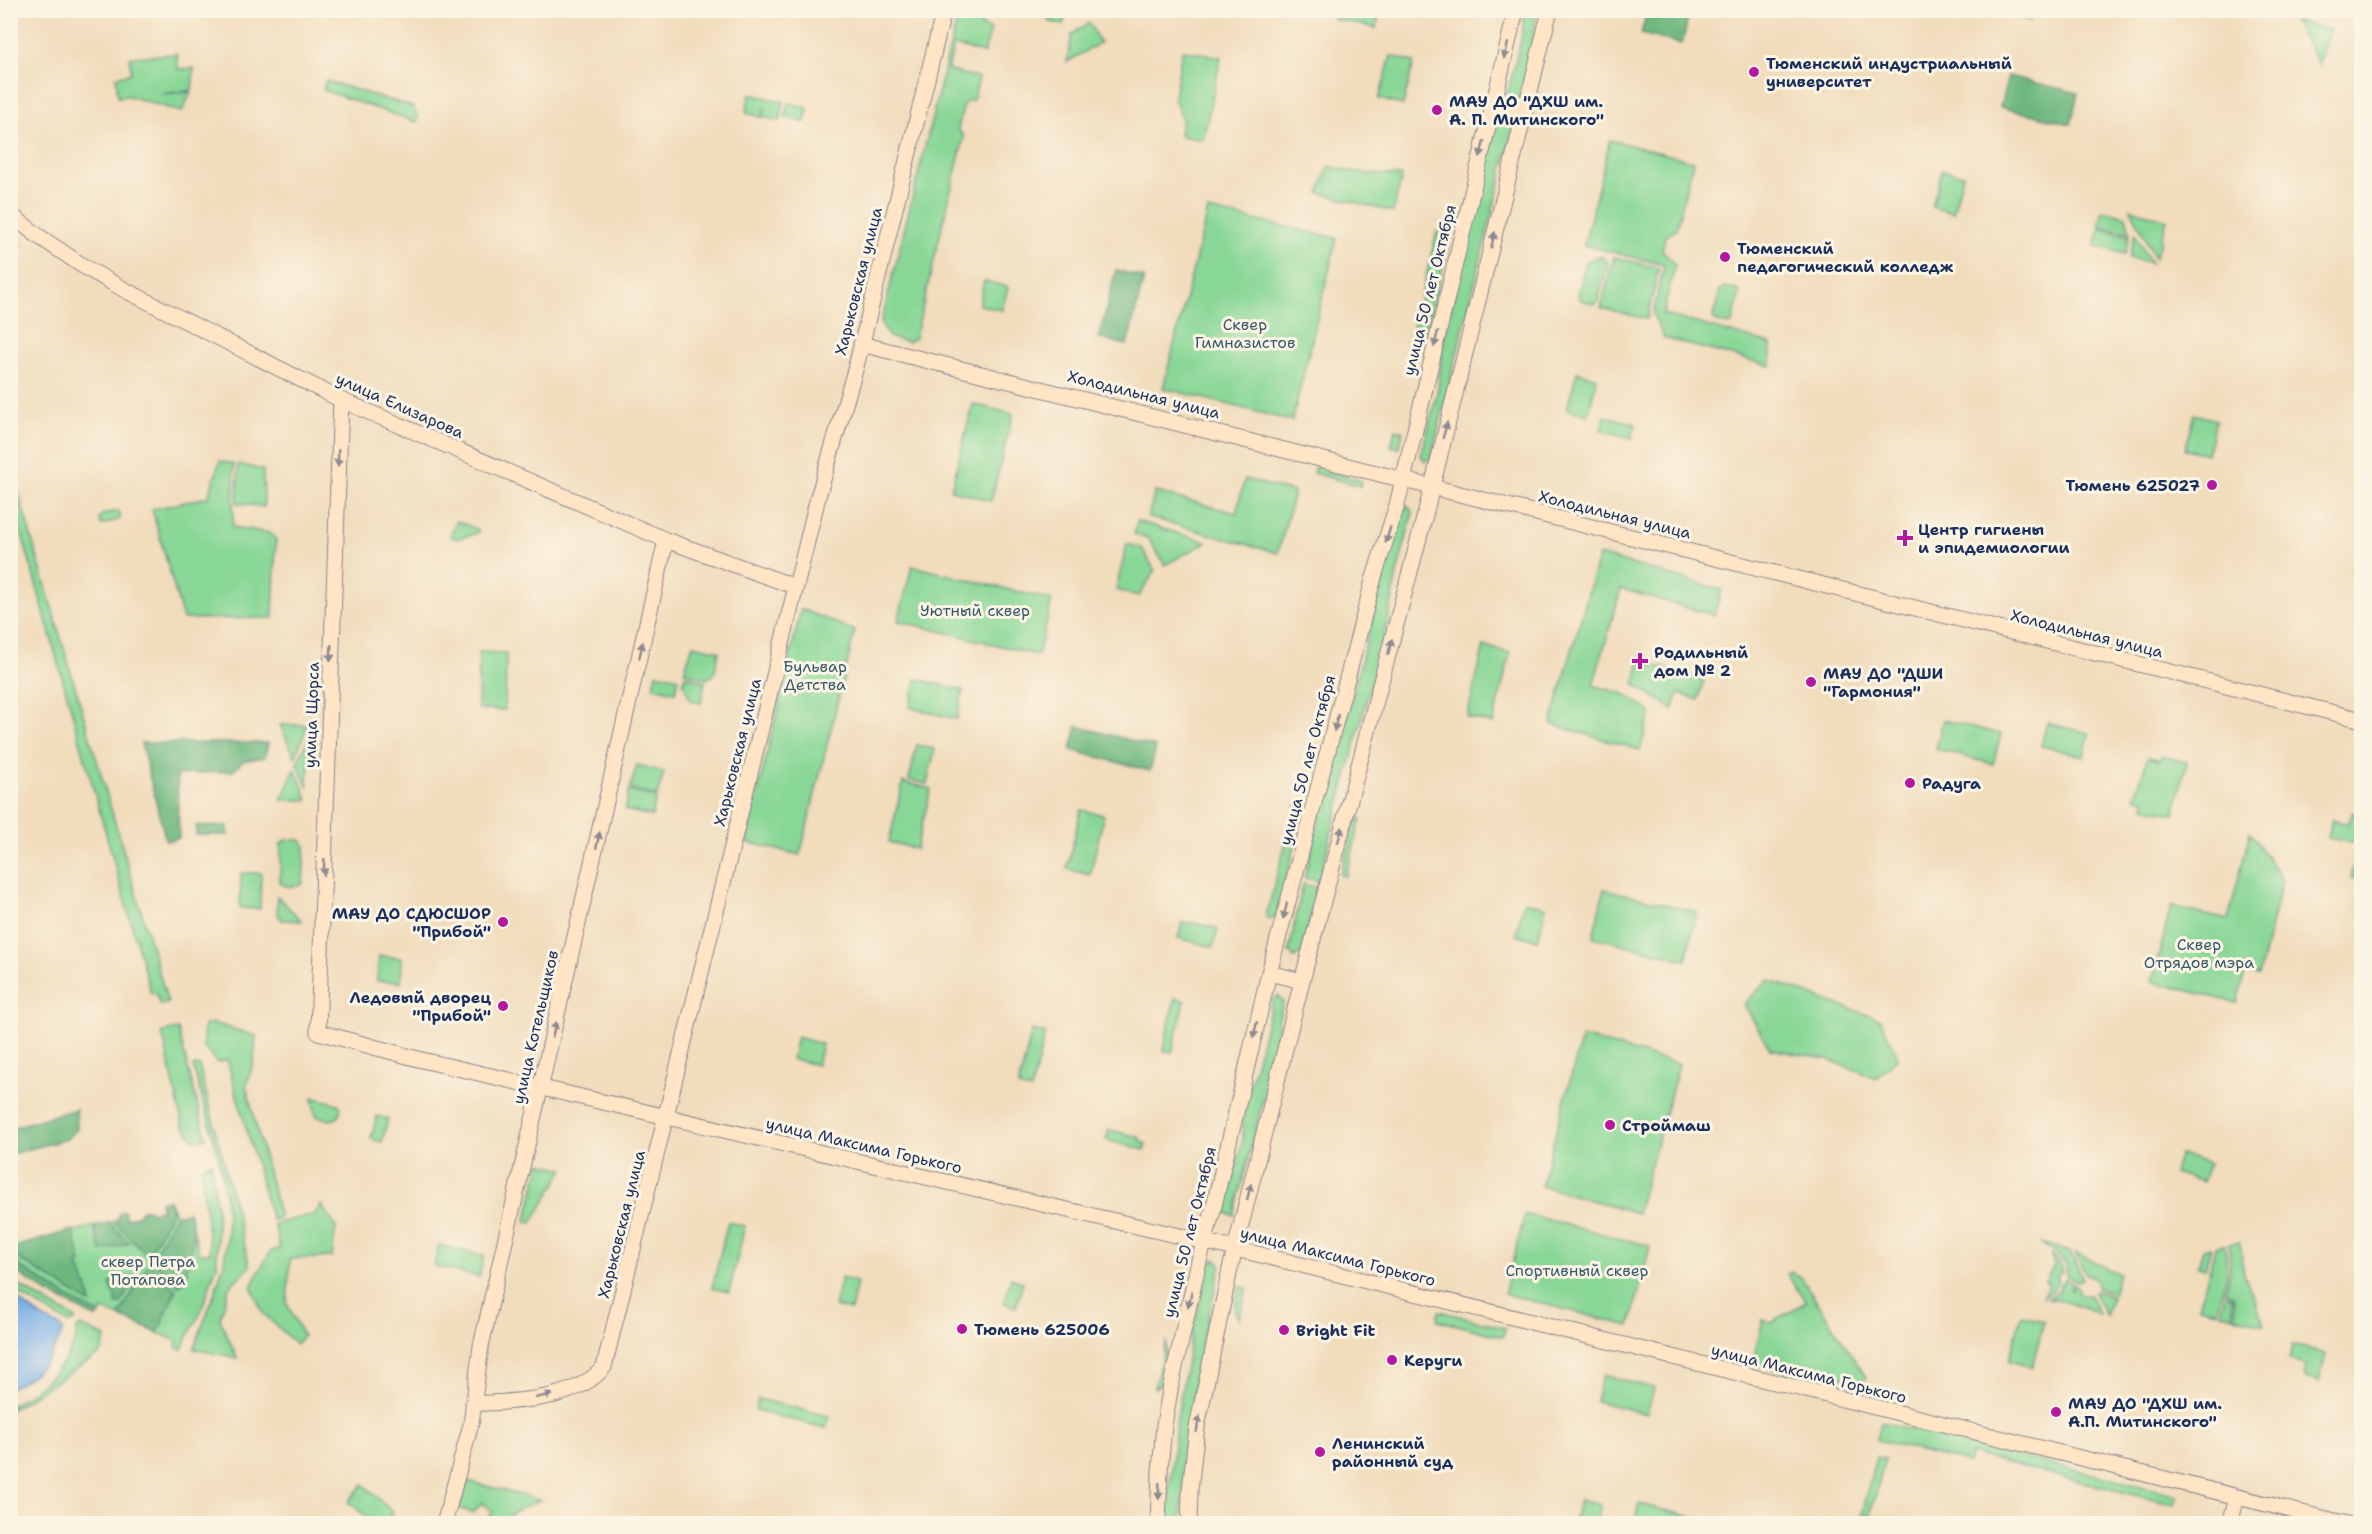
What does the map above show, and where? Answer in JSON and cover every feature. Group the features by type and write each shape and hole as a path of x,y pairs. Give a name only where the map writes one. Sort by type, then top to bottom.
{"street":[{"name":"Харьковская улица","path":"473,1404 526,1400 579,1387 594,1379 604,1367 796,587 861,344 945,10"},
{"name":"улица 50 лет Октября","path":"1158,1524 1160,1471 1171,1385 1269,973 1403,478 1516,10"},
{"path":"1189,1524 1197,1427 1235,1249 1431,486 1550,10"},
{"path":"1496,92 1497,100 1508,109 1516,109 1528,99"},
{"name":"улица Елизарова","path":"10,214 37,236 123,289 341,400 666,540 796,587"},
{"name":"Холодильная улица","path":"861,344 1289,448 1431,486 2361,720"},
{"name":"улица Щорса","path":"318,1032 341,400"},
{"name":"улица Котельщиков","path":"444,1524 471,1424 481,1346 666,540"},
{"path":"1269,973 1302,981"},
{"name":"улица Максима Горького","path":"318,1032 422,1060 1235,1249 2347,1524"},
{"path":"2230,1524 2237,1497"}],"green space":[{"path":"1335,10 1380,11 1376,28 1333,19"},
{"path":"959,11 985,11 981,26 991,29 984,53 954,46 948,70 979,78 973,100 964,103 958,129 964,137 915,338 908,342 889,337 881,323"},
{"path":"1051,11 1067,11 1063,25 1048,21"},
{"path":"1525,11 1537,11 1531,55 1520,98 1513,102 1507,95 1521,40"},
{"path":"1647,11 1690,11 1682,44 1641,34"},
{"path":"1994,11 2033,11 2030,20"},
{"path":"2293,20 2330,30 2319,65"},
{"path":"1089,23 1100,43 1067,62 1072,34"},
{"path":"1182,50 1221,57 1203,140 1180,136 1182,117 1174,99"},
{"path":"177,54 178,69 194,68 192,90 160,94 191,92 182,112 129,96 118,97 116,77 131,73 130,57"},
{"path":"1391,56 1414,62 1403,105 1379,99"},
{"path":"2008,76 2078,93 2071,124 2000,107"},
{"path":"326,81 413,107 418,117 416,122 323,90"},
{"path":"750,94 784,102 780,121 763,117 765,106 762,117 746,113"},
{"path":"788,103 808,108 805,122 785,118"},
{"path":"1498,113 1507,118 1516,117 1431,458 1425,461 1421,456 1438,389 1443,344"},
{"path":"1610,140 1693,161 1676,230 1665,236 1662,250 1675,265 1663,314 1771,344 1771,366 1664,338 1653,314 1664,265 1584,245"},
{"path":"1329,166 1356,173 1402,176 1393,212 1319,193"},
{"path":"1942,170 1963,175 1953,213 1932,207"},
{"path":"2131,209 2167,220 2155,258"},
{"name":"Сквер Гимназистов","path":"1208,210 1337,238 1292,421 1163,388"},
{"path":"2103,210 2126,216 2130,233 2099,226"},
{"path":"2100,228 2129,236 2125,254 2095,246"},
{"path":"1437,232 1451,236 1423,340 1414,338 1412,333"},
{"path":"2135,234 2151,263 2129,258"},
{"path":"11,237 22,245 11,262"},
{"path":"1599,256 1605,258 1608,264 1598,301 1594,304 1581,300 1578,295 1586,262"},
{"path":"1614,257 1659,268 1647,319 1601,308"},
{"path":"1116,270 1144,278 1127,345 1099,338"},
{"path":"984,281 1008,287 1002,310 979,305"},
{"path":"1724,287 1740,293 1732,323 1729,325 1715,321 1713,318 1720,290"},
{"path":"1577,372 1597,378 1588,415 1567,409"},
{"path":"973,404 1013,414 991,501 951,490"},
{"path":"2194,414 2216,420 2207,454 2185,449"},
{"path":"1605,416 1636,424 1632,438 1601,430"},
{"path":"1395,429 1403,432 1399,448 1391,446"},
{"path":"220,461 234,464 233,527 270,533 276,540 273,618 183,619 152,509 208,497"},
{"path":"238,464 263,470 264,507 237,503"},
{"path":"1315,467 1362,481 1360,486 1313,473"},
{"path":"11,468 168,1003 160,1005 156,993 151,994 11,495"},
{"path":"1245,479 1294,492 1278,553 1148,517 1155,492 1236,513"},
{"path":"1408,506 1413,512 1397,573 1390,612 1319,881 1304,878 1401,510"},
{"path":"116,511 120,513 120,519 101,525 99,519 102,515"},
{"path":"457,521 479,530 477,533 457,539 450,536"},
{"path":"1137,521 1207,542 1165,565 1148,538 1134,534"},
{"path":"1127,544 1142,548 1155,571 1139,596 1116,590"},
{"path":"1599,555 1722,590 1714,615 1621,589 1593,685 1624,694 1651,712 1640,750 1551,724"},
{"name":"Уютный сквер","path":"912,566 1052,600 1038,655 898,621"},
{"name":"Бульвар Детства","path":"801,609 855,631 800,855 746,842"},
{"path":"693,645 719,651 714,675 706,679 684,672"},
{"path":"1484,646 1510,653 1493,724 1467,717"},
{"path":"479,652 506,653 505,710 478,709"},
{"path":"1640,661 1704,680 1698,700 1679,693 1673,709 1634,684"},
{"path":"656,673 679,678 675,692 653,687"},
{"path":"685,676 705,682 701,703 691,700 683,683"},
{"path":"916,679 963,690 957,719 910,708"},
{"path":"1943,720 2001,734 1993,764 1936,749"},
{"path":"2047,723 2089,733 2084,756 2041,746"},
{"path":"280,725 308,725 295,757"},
{"path":"1077,726 1156,747 1150,771 1071,750"},
{"path":"310,735 308,788 297,763"},
{"path":"141,743 268,743 265,757 243,761 233,771 177,775 179,838 166,841"},
{"path":"917,745 935,749 927,784 909,780"},
{"path":"2161,756 2187,762 2174,814 2144,807 2146,800 2135,797 2148,757 2160,760"},
{"path":"637,765 664,772 657,796 630,789"},
{"path":"295,769 308,800 281,800"},
{"path":"903,782 931,789 916,849 889,842"},
{"path":"629,791 656,797 652,816 625,810"},
{"path":"1296,805 1303,815 1276,918 1268,919 1266,916"},
{"path":"1081,810 1104,815 1090,875 1067,869"},
{"path":"2353,812 2361,815 2361,840 2352,843 2328,838 2332,819 2348,824"},
{"path":"1361,818 1346,876 1340,875 1354,822"},
{"path":"196,826 228,826 228,835 196,835"},
{"name":"Сквер Отрядов мэра","path":"2250,832 2282,880 2259,975 2245,972 2237,1003 2152,982 2171,907 2228,920"},
{"path":"287,840 300,840 305,845 301,885 288,886 280,882 281,843"},
{"path":"2359,843 2361,844 2361,880 2351,878"},
{"path":"241,873 261,873 260,909 240,908"},
{"path":"1303,884 1318,888 1301,954 1294,958 1289,951"},
{"path":"1604,889 1697,912 1686,960 1593,937"},
{"path":"277,896 302,921 282,920 277,913"},
{"path":"1524,901 1546,907 1538,940 1516,935"},
{"path":"1182,923 1195,923 1218,929 1213,947 1178,938"},
{"path":"379,956 402,958 401,982 377,981"},
{"path":"1768,980 1880,1019 1898,1057 1876,1078 1827,1059 1770,1049 1744,1004"},
{"path":"1279,996 1283,1002 1278,1023 1279,1037 1234,1215 1225,1213 1243,1139 1243,1112 1273,999"},
{"path":"1175,998 1185,1001 1172,1052 1163,1050"},
{"path":"213,1023 256,1036 254,1061 246,1086 280,1218 272,1220 227,1060 217,1063 203,1047 204,1025"},
{"path":"178,1029 206,1138 195,1141 183,1125 162,1032"},
{"path":"1032,1030 1045,1033 1031,1090 1018,1087"},
{"path":"797,1037 822,1044 817,1065 792,1059"},
{"name":"Строймаш","path":"1582,1037 1679,1064 1637,1213 1541,1186"},
{"path":"199,1065 250,1267 229,1287 220,1319 237,1358 194,1349 220,1276 227,1242 225,1191 220,1165 193,1066"},
{"path":"312,1097 338,1104 341,1108 338,1118 330,1120 316,1116"},
{"path":"76,1109 77,1129 67,1139 11,1154 11,1128"},
{"path":"377,1116 388,1119 382,1142 371,1139"},
{"path":"1109,1130 1139,1137 1141,1142 1146,1144 1145,1150 1106,1140"},
{"path":"2180,1154 2209,1164 2203,1182 2174,1173"},
{"name":"сквер Петра Потапова","path":"211,1162 217,1212 217,1265 201,1312 181,1350 176,1347 177,1341 103,1310 97,1318 48,1293 11,1268 11,1248 162,1210 160,1202 169,1200 176,1215 189,1212 199,1253 210,1253 201,1168"},
{"path":"540,1163 564,1169 532,1223 526,1222"},
{"path":"169,1200 172,1211 148,1256 114,1221 118,1220 119,1213 124,1211 126,1219 137,1216 143,1209 153,1212 162,1210 160,1202"},
{"path":"321,1205 336,1227 332,1257 290,1259 287,1304 303,1336 296,1344 263,1313 251,1286 270,1252 280,1248 274,1224 315,1214"},
{"path":"189,1212 194,1233 185,1280 178,1286 151,1259 176,1215"},
{"name":"Спортивный сквер","path":"1525,1214 1650,1246 1630,1326 1504,1294"},
{"path":"728,1222 745,1226 729,1292 712,1288"},
{"path":"109,1223 130,1243 101,1251 94,1227"},
{"path":"73,1230 81,1262 78,1263 85,1285 87,1285 91,1304 11,1254 11,1248"},
{"path":"2240,1242 2244,1274 2265,1325 2235,1316 2234,1296 2225,1292 2230,1273 2229,1244"},
{"path":"2041,1243 2070,1252 2083,1278 2079,1281 2066,1277 2067,1271 2063,1261"},
{"path":"439,1245 484,1256 479,1277 434,1266"},
{"path":"2225,1245 2227,1275 2217,1311 2199,1307 2209,1271 2212,1271 2209,1270 2215,1247"},
{"path":"2211,1247 2205,1268 2198,1266 2203,1249"},
{"path":"2075,1253 2119,1273 2113,1294 2097,1288 2096,1281 2086,1274"},
{"path":"2051,1255 2059,1261 2063,1271 2057,1275 2059,1283 2052,1292 2042,1297 2049,1284 2045,1282 2054,1265"},
{"path":"1216,1259 1221,1264 1202,1343 1188,1426 1181,1523 1166,1524 1176,1425 1190,1341 1209,1264"},
{"path":"11,1261 77,1303 100,1314 97,1318 48,1293 11,1268"},
{"path":"149,1263 176,1290 158,1332 119,1316"},
{"path":"1792,1272 1801,1277 1866,1377 1859,1383 1838,1377 1836,1385 1752,1364 1763,1320 1772,1322 1806,1302 1787,1274"},
{"path":"137,1275 121,1303 117,1304 110,1283"},
{"path":"841,1278 857,1282 851,1310 834,1306"},
{"path":"1011,1278 1023,1282 1016,1307 1004,1303"},
{"path":"2065,1280 2072,1283 2070,1290 2074,1284 2077,1285 2080,1295 2090,1295 2099,1314 2064,1301 2048,1299 2058,1292"},
{"path":"11,1281 76,1319 75,1321 68,1323 11,1289"},
{"path":"1239,1287 1247,1288 1239,1319 1234,1310"},
{"path":"2096,1291 2112,1297 2106,1316 2094,1293"},
{"path":"2225,1295 2232,1297 2233,1316 2220,1312"},
{"path":"1439,1311 1505,1328 1503,1337 1437,1320"},
{"path":"2021,1315 2044,1321 2032,1367 2009,1361"},
{"path":"80,1326 106,1337 101,1353 11,1410 11,1405 32,1392 53,1374 70,1352"},
{"path":"1166,1341 1166,1361 1162,1384 1154,1388"},
{"path":"2292,1345 2326,1353 2319,1382 2304,1378 2306,1365 2289,1360"},
{"path":"1603,1375 1654,1388 1647,1414 1596,1401"},
{"path":"758,1399 829,1416 826,1428 755,1411"},
{"path":"1881,1422 2177,1495 2175,1505 1971,1454 1968,1463 1877,1440"},
{"path":"1876,1457 1885,1459 1870,1517 1862,1515"},
{"path":"467,1481 540,1500 516,1511 500,1523 484,1523 493,1512 482,1503 473,1513 459,1508"},
{"path":"363,1484 393,1512 384,1523 375,1523 348,1502"},
{"path":"1580,1500 1601,1505 1596,1523 1573,1523"},
{"path":"1639,1504 1718,1523 1634,1523"}],"water":[{"path":"11,1295 44,1319 60,1326 63,1331 54,1350 43,1365 11,1388"}],"place":[{"name":"Тюменский индустриальный университет","path":"1754,72"},
{"name":"МАУ ДО \"ДХШ им. А. П. Митинского\"","path":"1437,110"},
{"name":"Тюменский педагогический колледж","path":"1725,257"},
{"name":"Тюмень 625027","path":"2212,485"},
{"name":"Центр гигиены и эпидемиологии","path":"1905,538"},
{"name":"Родильный дом № 2","path":"1640,661"},
{"name":"МАУ ДО \"ДШИ \"Гармония\"","path":"1811,682"},
{"name":"Радуга","path":"1910,783"},
{"name":"МАУ ДО СДЮСШОР \"Прибой\"","path":"503,922"},
{"name":"Ледовый дворец \"Прибой\"","path":"503,1006"},
{"name":"Строймаш","path":"1610,1125"},
{"name":"Тюмень 625006","path":"962,1329"},
{"name":"Bright Fit","path":"1284,1330"},
{"name":"Керуги","path":"1392,1360"},
{"name":"МАУ ДО \"ДХШ им. А.П. Митинского\"","path":"2056,1412"},
{"name":"Ленинский районный суд","path":"1320,1452"}]}
